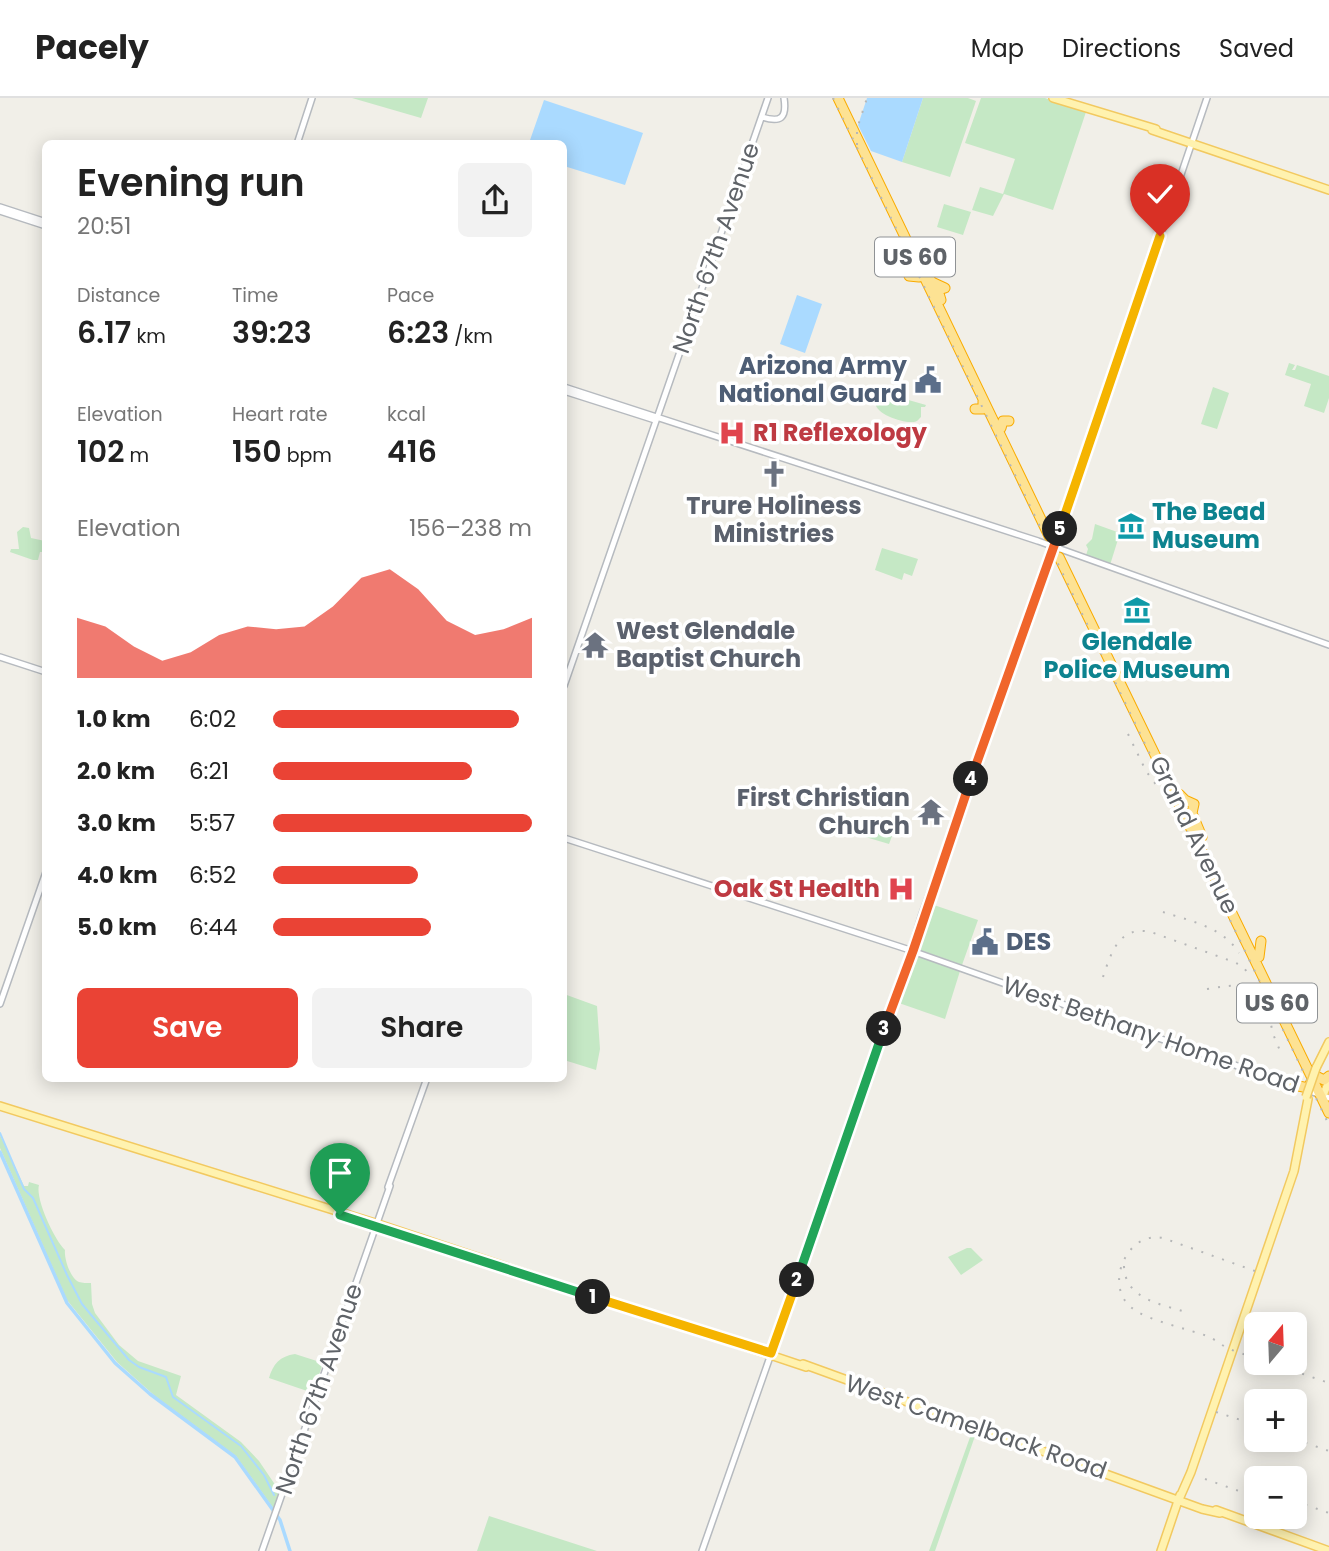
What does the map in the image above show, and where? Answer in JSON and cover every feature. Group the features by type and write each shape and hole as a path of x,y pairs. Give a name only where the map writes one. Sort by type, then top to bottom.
{"highway":[{"name":"Grand Avenue","path":"840,98 982,399 1055,545 1183,798 1194,804 1192,813 1205,848 1316,1072 1324,1095"},
{"name":"Grand Avenue","path":"856,131 1217,881 1316,1072"},
{"path":"909,276 920,276 918,264"},
{"path":"927,279 945,288 940,288 938,292 948,318"},
{"path":"975,409 984,408 982,399"},
{"path":"1001,428 1003,421 1009,421"},
{"path":"1183,798 1196,795"},
{"path":"1217,881 1226,891"},
{"path":"1294,1086 1309,1087 1316,1072 1324,1080 1329,1076"}],"main road":[{"path":"298,140 312,98"},
{"name":"North 67th Avenue","path":"762,117 775,120 781,118 786,110 784,98"},
{"path":"1054,98 1329,190"},
{"path":"702,1551 1055,545 1207,98"},
{"name":"North 67th Avenue","path":"567,677 767,99"},
{"path":"0,209 42,223"},
{"path":"567,390 656,419"},
{"path":"567,390 1031,540 1055,545 1077,556 1329,645"},
{"path":"607,405 619,405"},
{"path":"1038,590 1055,554 1055,545"},
{"path":"0,657 42,671"},
{"name":"West Bethany Home Road","path":"567,838 963,969"},
{"path":"0,1004 42,883"},
{"name":"West Bethany Home Road","path":"913,951 1324,1095"},
{"path":"1159,1551 1169,1530 1282,1206 1297,1132 1316,1072 1329,1042"},
{"path":"1316,1072 1329,1047"},
{"name":"North 67th Avenue","path":"262,1551 426,1082"},
{"name":"West Camelback Road","path":"0,1106 376,1225 771,1355 1214,1513 1329,1550"}],"green space":[{"path":"352,98 428,98 421,118"},
{"path":"923,98 968,98 976,101 950,177 902,162"},
{"path":"981,98 1045,98 1086,112 1053,210 1004,194 993,216 972,210 980,187 1003,194 1015,159 965,143"},
{"path":"944,204 971,212 963,235 937,227"},
{"path":"1289,363 1295,365 1292,370 1295,370 1297,365 1329,376 1329,398 1324,413 1304,406 1311,384 1285,375"},
{"path":"1213,387 1229,393 1217,429 1201,424"},
{"path":"884,393 926,405 921,407 921,417 915,422 906,422 883,414 876,404 877,399"},
{"path":"1095,524 1120,533 1110,565 1086,555 1086,545 1092,539"},
{"path":"23,527 29,528 31,538 42,540 42,552 38,560 10,552 11,549 19,549 17,532"},
{"path":"882,548 918,559 912,576 904,573 902,580 875,570"},
{"path":"845,816 894,831 889,844 842,830"},
{"path":"931,904 978,920 962,965 917,949"},
{"path":"915,955 960,971 945,1019 896,1002"},
{"path":"567,995 597,1006 600,1049 596,1070 567,1061"},
{"path":"0,1135 24,1186 28,1186 29,1182 39,1185 43,1209 51,1229 65,1250 70,1272 79,1282 91,1283 95,1313 119,1345 138,1361 181,1376 176,1395 241,1442 259,1461 280,1492 274,1509 236,1456 155,1396 117,1362 67,1300 0,1148"},
{"path":"971,1248 983,1260 961,1275 948,1257"},
{"path":"295,1354 323,1363 313,1393 269,1378 278,1361"},
{"path":"973,1429 976,1431 975,1436 935,1551 929,1551"},
{"path":"489,1516 597,1551 477,1551"}],"water":[{"path":"867,98 923,98 902,162 871,151 858,125"},
{"path":"544,100 643,133 625,185 567,167 567,140 530,140"},
{"path":"797,295 822,304 805,353 780,344"}],"waterway":[{"path":"0,1133 24,1189 33,1198 82,1304 129,1360 139,1367 166,1377 173,1397 241,1446 264,1475 274,1495"},
{"path":"0,1152 67,1303 115,1363 150,1394 235,1457 280,1520 290,1551"}],"railway":[{"path":"833,98 1329,1125"},
{"path":"857,145 857,129 867,98"},
{"path":"1128,734 1146,771 1157,786"},
{"path":"1163,912 1215,931 1239,953"},
{"path":"1103,977 1118,943 1131,933 1140,931 1151,932 1234,962 1250,975"},
{"path":"1207,989 1244,987 1262,1000"},
{"path":"1269,1015 1281,1053"},
{"path":"1244,1354 1207,1336 1138,1312 1124,1298 1120,1287 1120,1274 1130,1251 1139,1242 1150,1238 1163,1238 1255,1271"},
{"path":"1124,1266 1130,1286 1137,1293 1155,1303 1186,1312"},
{"path":"1307,1375 1329,1383"},
{"path":"1216,1412 1244,1421"},
{"path":"1307,1443 1329,1451"},
{"path":"1205,1479 1244,1493"},
{"path":"1307,1505 1329,1513"}],"place":[{"name":"Arizona Army National Guard","path":"928,380"},
{"name":"R1 Reflexology","path":"732,433"},
{"name":"Trure Holiness Ministries","path":"774,474"},
{"name":"The Bead Museum","path":"1131,526"},
{"name":"Glendale Police Museum","path":"1137,610"},
{"name":"West Glendale Baptist Church","path":"595,645"},
{"name":"First Christian Church","path":"931,812"},
{"name":"Oak St Health","path":"901,889"},
{"name":"DES","path":"985,942"}],"route":[{"path":"340,1215 771,1353 1060,531 1160,236"}]}
